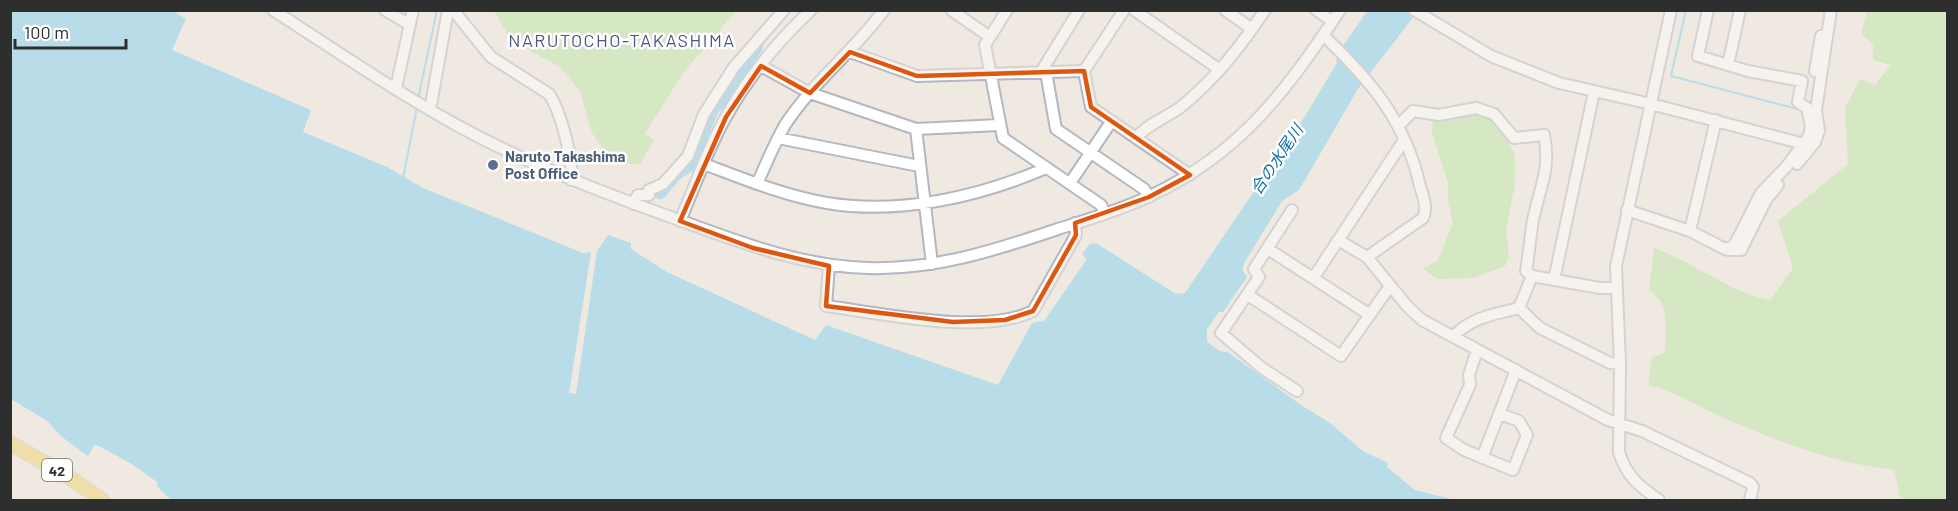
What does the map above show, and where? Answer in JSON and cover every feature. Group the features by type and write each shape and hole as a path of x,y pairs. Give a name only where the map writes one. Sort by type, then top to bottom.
{"main road":[{"name":"42","path":"10,443 69,477 102,501"}],"street":[{"path":"273,10 429,109 514,154 571,180 753,248 829,266 869,268 932,264 970,258 1106,214 1149,197 1190,175 1240,137 1263,115 1294,79 1340,10"},
{"path":"385,10 410,25"},
{"path":"396,88 413,10"},
{"path":"429,109 450,10"},
{"path":"450,10 491,57 549,94 556,103 573,167 571,180"},
{"path":"634,204 638,195 649,195 649,190 663,184 688,156 704,114 734,67 784,10"},
{"path":"680,221 726,117 786,34 811,10"},
{"path":"757,184 778,138 810,93 850,52 885,10"},
{"path":"951,10 990,37"},
{"path":"1007,10 985,45 1003,138 1101,205 1106,214"},
{"path":"1079,10 1043,72 1056,129 1144,189 1149,197"},
{"path":"1124,10 1084,72 1091,108 1190,175"},
{"path":"1134,10 1220,70"},
{"path":"1225,10 1252,29"},
{"path":"1136,138 1182,106 1220,70 1265,10"},
{"path":"1316,10 1332,21"},
{"path":"1659,501 1641,487 1623,465 1619,452 1620,364 1615,288 1616,266 1671,10"},
{"path":"1708,10 1698,56 1748,72 1802,81 1798,102 1807,108 1811,126 1804,144 1761,194 1734,246 1725,249"},
{"path":"1728,65 1740,10"},
{"path":"1815,71 1825,10"},
{"path":"1628,210 1690,231 1725,249 1741,250 1766,200 1815,142 1819,132 1816,110 1831,10"},
{"path":"1416,12 1491,56 1538,75 1594,92 1716,120 1804,144"},
{"path":"1323,35 1368,82 1399,125 1415,164 1425,213 1367,257"},
{"path":"850,52 917,76 1084,72"},
{"path":"761,66 810,93 916,129 999,125"},
{"path":"1554,280 1594,92"},
{"path":"1399,125 1413,111 1439,115 1476,108 1494,114 1514,138 1544,135 1548,146 1547,171 1533,224 1526,271 1532,276 1615,288"},
{"path":"1690,231 1716,120"},
{"path":"1070,183 1111,122"},
{"path":"916,129 932,264"},
{"path":"778,138 919,166"},
{"path":"1314,277 1404,140"},
{"path":"704,164 757,184 826,203 859,207 924,204 983,189 1046,168"},
{"path":"1292,210 1254,269 1259,277 1222,335 1262,368 1297,391"},
{"path":"829,266 826,306 953,322 1005,320 1033,311 1076,235 1075,224"},
{"path":"1338,240 1367,257 1407,306 1422,320 1620,424 1642,431 1750,483 1753,487 1750,501"},
{"path":"1268,249 1370,315"},
{"path":"1519,308 1532,276"},
{"path":"1248,295 1341,356 1390,286"},
{"path":"1454,336 1467,324 1480,318 1519,308"},
{"path":"1519,308 1540,328 1610,363 1620,364"},
{"path":"1477,350 1469,375 1470,385 1446,438 1482,458 1513,470 1527,435 1519,421 1500,414"},
{"path":"1482,458 1516,370"}],"highlighted area":[{"path":"850,52 917,76 1084,71 1091,107 1190,175 1149,197 1075,223 1076,235 1033,311 1005,320 953,322 826,306 829,266 753,248 680,221 726,117 761,66 810,93"}],"green space":[{"path":"494,11 736,11 683,73 645,134 654,140 640,164 627,164 617,154 603,149 592,133 580,92 561,68 511,40"},
{"path":"1867,11 1947,11 1947,500 1901,500 1894,470 1830,457 1768,437 1668,391 1648,385 1652,357 1665,353 1664,310 1656,296 1649,291 1654,248 1725,284 1770,300 1793,268 1778,221 1848,164 1845,108 1860,79 1875,85 1891,65 1873,60 1873,44 1861,34"},
{"path":"1466,111 1494,119 1515,154 1515,183 1506,229 1509,256 1505,266 1473,278 1437,279 1423,269 1438,260 1453,223 1448,201 1448,183 1432,132 1433,116"}],"water":[{"name":"合の水尾川","path":"11,11 174,11 186,19 172,50 311,110 303,132 387,167 423,188 583,253 591,252 569,393 576,394 597,251 608,235 631,243 631,249 667,272 815,340 826,325 998,385 1032,323 1044,321 1087,259 1082,254 1090,244 1096,243 1176,294 1185,293 1307,113 1337,63 1336,56 1367,11 1418,11 1358,89 1299,190 1282,201 1243,265 1243,271 1247,277 1223,312 1219,312 1207,329 1207,342 1220,351 1229,353 1330,423 1363,451 1388,463 1387,467 1415,490 1455,500 171,500 157,486 157,482 132,464 95,444 88,456 62,437 47,421 11,399"}],"waterway":[{"path":"418,99 437,10"},
{"path":"1686,10 1671,76 1801,110"},
{"path":"660,192 677,172 688,166 713,107 719,103 756,47"},
{"path":"403,178 417,107"}],"place":[{"name":"Naruto Takashima Post Office","path":"493,165"}],"district":[{"name":"NARUTOCHO-TAKASHIMA","path":"622,40"}]}
